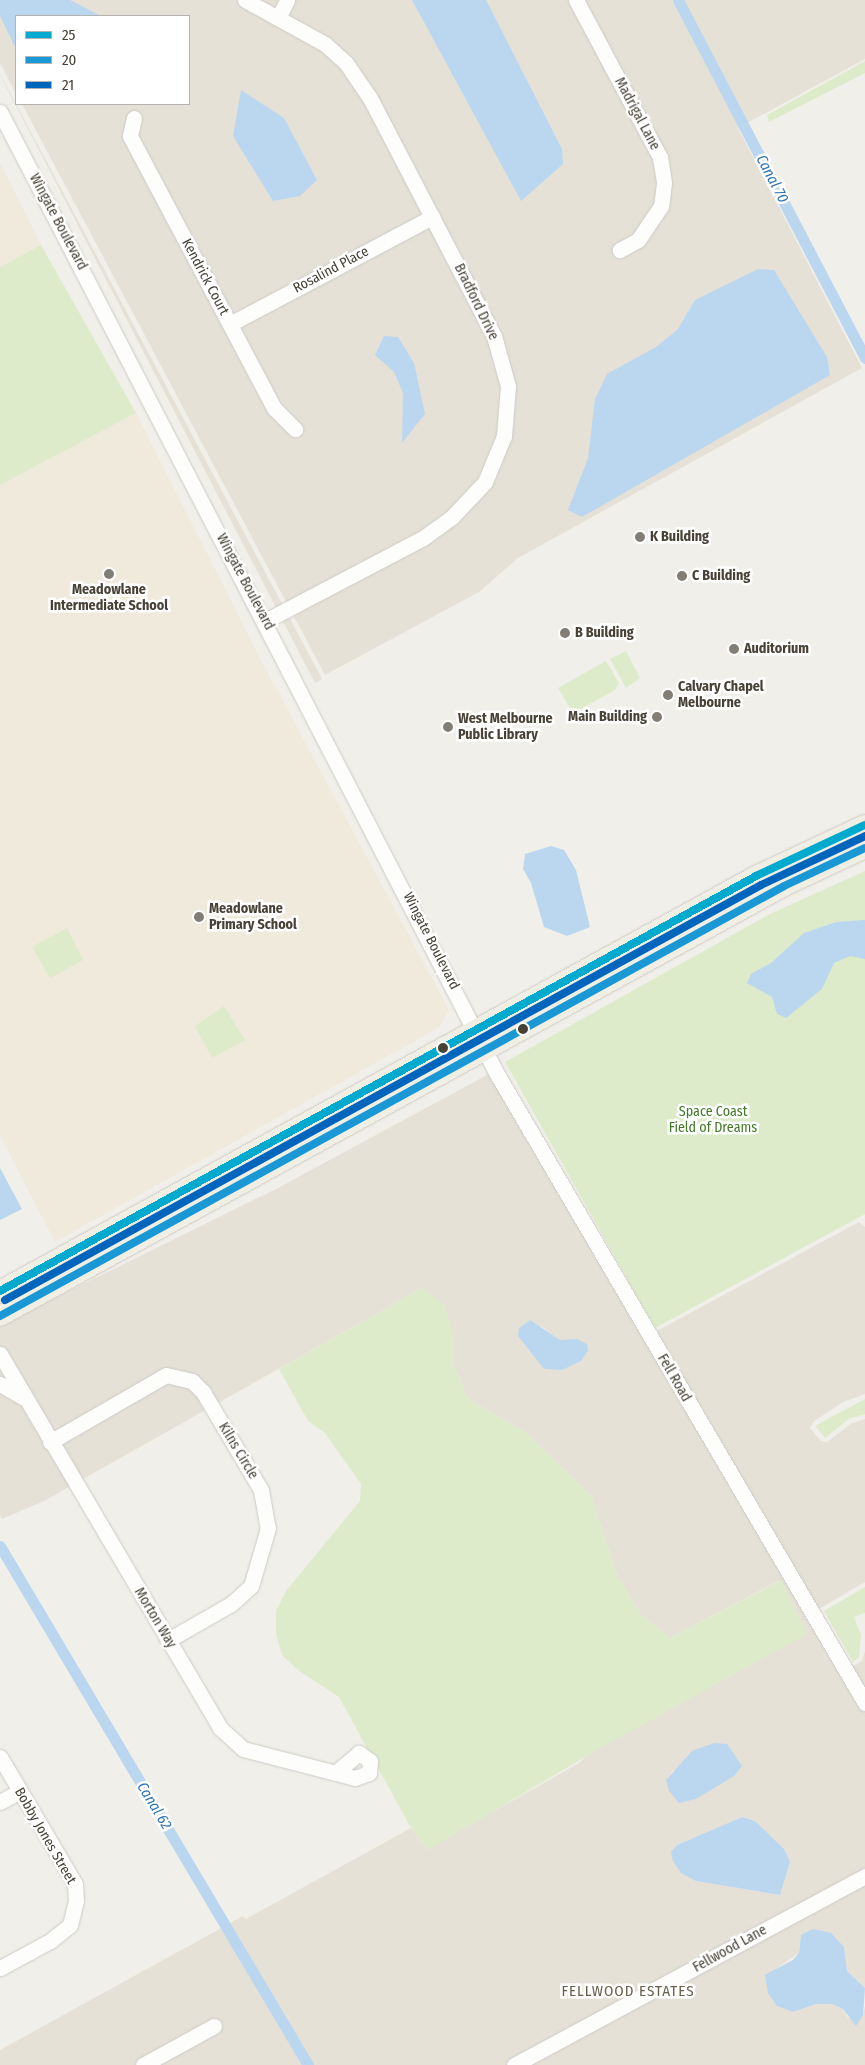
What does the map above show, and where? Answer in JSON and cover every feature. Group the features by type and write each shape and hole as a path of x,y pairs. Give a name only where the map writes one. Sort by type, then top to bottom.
{"main road":[{"path":"0,1291 478,1031 756,876 865,825"},
{"path":"0,1316 486,1052 784,886 865,848"},
{"path":"784,886 793,858"},
{"path":"756,876 784,886"}],"street":[{"name":"Bradford Drive","path":"245,0 324,44 346,64 370,98 494,336 508,386 504,436 485,482 452,517 423,538 265,621"},
{"path":"278,18 288,0"},
{"name":"Madrigal Lane","path":"576,0 660,157 664,183 660,206 638,240 620,250"},
{"name":"Wingate Boulevard","path":"0,112 478,1031 486,1052"},
{"name":"Kendrick Court","path":"134,118 130,136 274,408 296,429"},
{"name":"Rosalind Place","path":"230,324 432,217"},
{"name":"Fell Road","path":"486,1052 865,1703"},
{"path":"102,1236 112,1256"},
{"name":"Morton Way","path":"0,1354 50,1442 230,1740 243,1749 336,1772"},
{"name":"Kilns Circle","path":"50,1442 166,1376 192,1381 203,1392 261,1490 268,1528 251,1586 231,1604 168,1640"},
{"name":"Morton Way","path":"0,1384 24,1398"},
{"name":"Bobby Jones Street","path":"0,1757 75,1884 76,1902 70,1925 50,1941 0,1968"},
{"path":"0,1802 20,1791"},
{"name":"Fellwood Lane","path":"514,2065 865,1876"},
{"path":"143,2065 214,2026"}],"shaded area":[{"path":"0,0 865,0 865,59 738,128 862,368 518,558 479,592 325,675 23,105 190,105 190,15 15,15 15,92 0,63"},
{"path":"0,74 15,104 0,75"},
{"path":"16,105 322,679 315,683"},
{"path":"0,163 41,245 0,267"},
{"name":"Meadowlane Primary School","path":"136,413 262,662 449,1010 438,1028 55,1242 0,1136 0,485"},
{"path":"500,1068 653,1333 859,1222 865,1227 865,1394 843,1402 813,1422 810,1428 821,1441 827,1442 852,1423 865,1419 865,1582 819,1609 851,1667 862,1661 865,1651 865,1988 847,1971 844,1947 801,1935 799,1953 777,1968 777,2006 793,2012 816,2004 832,2004 843,2009 848,2018 863,2015 865,2006 865,2065 0,2065 0,2050 243,1916 246,1919 411,1828 427,1849 579,1763 780,1580 670,1638 641,1615 617,1575 592,1497 526,1433 467,1398 454,1365 454,1336 422,1288 46,1500 2,1519 0,1516 0,1325 276,1189","holes":["540,1325 560,1341 577,1339 562,1370","673,1770 734,1776 717,1786 669,1791 667,1780","742,1817 755,1821 790,1862 780,1895 696,1881 677,1845"]}],"green space":[{"path":"865,61 865,73 769,122 767,115"},
{"path":"41,245 136,413 0,485 0,267"},
{"path":"626,651 640,678 626,688 610,659"},
{"path":"606,661 619,683 615,690 573,713 558,688"},
{"name":"Space Coast Field of Dreams","path":"865,871 865,1214 655,1328 505,1062 770,914"},
{"path":"67,928 83,960 50,978 32,947"},
{"path":"224,1006 245,1040 212,1058 195,1026"},
{"path":"422,1288 445,1306 454,1336 454,1365 467,1398 526,1433 592,1497 617,1575 641,1615 670,1638 781,1580 807,1634 590,1754 428,1850 411,1828 339,1697 299,1671 282,1655 276,1634 276,1611 286,1591 360,1501 361,1484 325,1433 308,1421 279,1369"},
{"path":"865,1399 865,1414 849,1419 825,1438 815,1426"},
{"path":"865,1587 865,1613 854,1617 861,1635 859,1657 853,1662 824,1611"}],"water":[{"path":"0,0 70,0 99,15 15,15 15,47 0,16"},
{"path":"412,0 486,0 562,149 563,164 521,201"},
{"path":"241,90 284,118 317,180 300,196 273,201 233,136"},
{"path":"758,269 774,270 827,357 830,375 582,517 568,510 588,458 595,399 607,374 656,347 678,329 695,300"},
{"path":"384,336 398,337 414,363 425,414 402,443 403,393 394,372 375,355"},
{"path":"551,846 564,850 576,870 590,927 567,936 544,927 531,883 523,869 525,854"},
{"path":"865,920 865,959 850,956 834,963 822,989 786,1018 777,1014 772,997 747,983 751,974 771,963 804,933 836,922"},
{"path":"0,1168 22,1209 0,1220"},
{"path":"530,1320 560,1340 577,1339 587,1344 588,1351 581,1361 562,1370 544,1369 518,1336 519,1328"},
{"path":"714,1743 727,1744 742,1766 734,1776 696,1799 679,1803 669,1791 666,1780 692,1751"},
{"path":"742,1817 755,1821 784,1849 790,1862 780,1895 696,1881 681,1873 673,1861 671,1852 677,1845"},
{"path":"813,1929 831,1933 844,1947 847,1971 865,1988 863,2015 856,2026 843,2009 832,2004 816,2004 793,2012 777,2006 768,1993 765,1975 793,1960 799,1953 801,1935"}],"waterway":[{"name":"Canal 70","path":"678,0 865,358"},
{"name":"Canal 62","path":"0,1546 308,2065"}],"transit line":[{"name":"25","path":"0,1291 756,876 865,825"},
{"name":"21","path":"5,1300 761,885 865,836"},
{"name":"20","path":"0,1316 784,886 865,848"}],"place":[{"name":"K Building","path":"640,537"},
{"name":"Meadowlane Intermediate School","path":"109,574"},
{"name":"C Building","path":"682,576"},
{"name":"B Building","path":"565,633"},
{"name":"Auditorium","path":"734,649"},
{"name":"Calvary Chapel Melbourne","path":"668,695"},
{"name":"Main Building","path":"657,717"},
{"name":"West Melbourne Public Library","path":"448,727"},
{"name":"Meadowlane Primary School","path":"199,917"}],"district":[{"name":"FELLWOOD ESTATES","path":"628,1992"}]}
